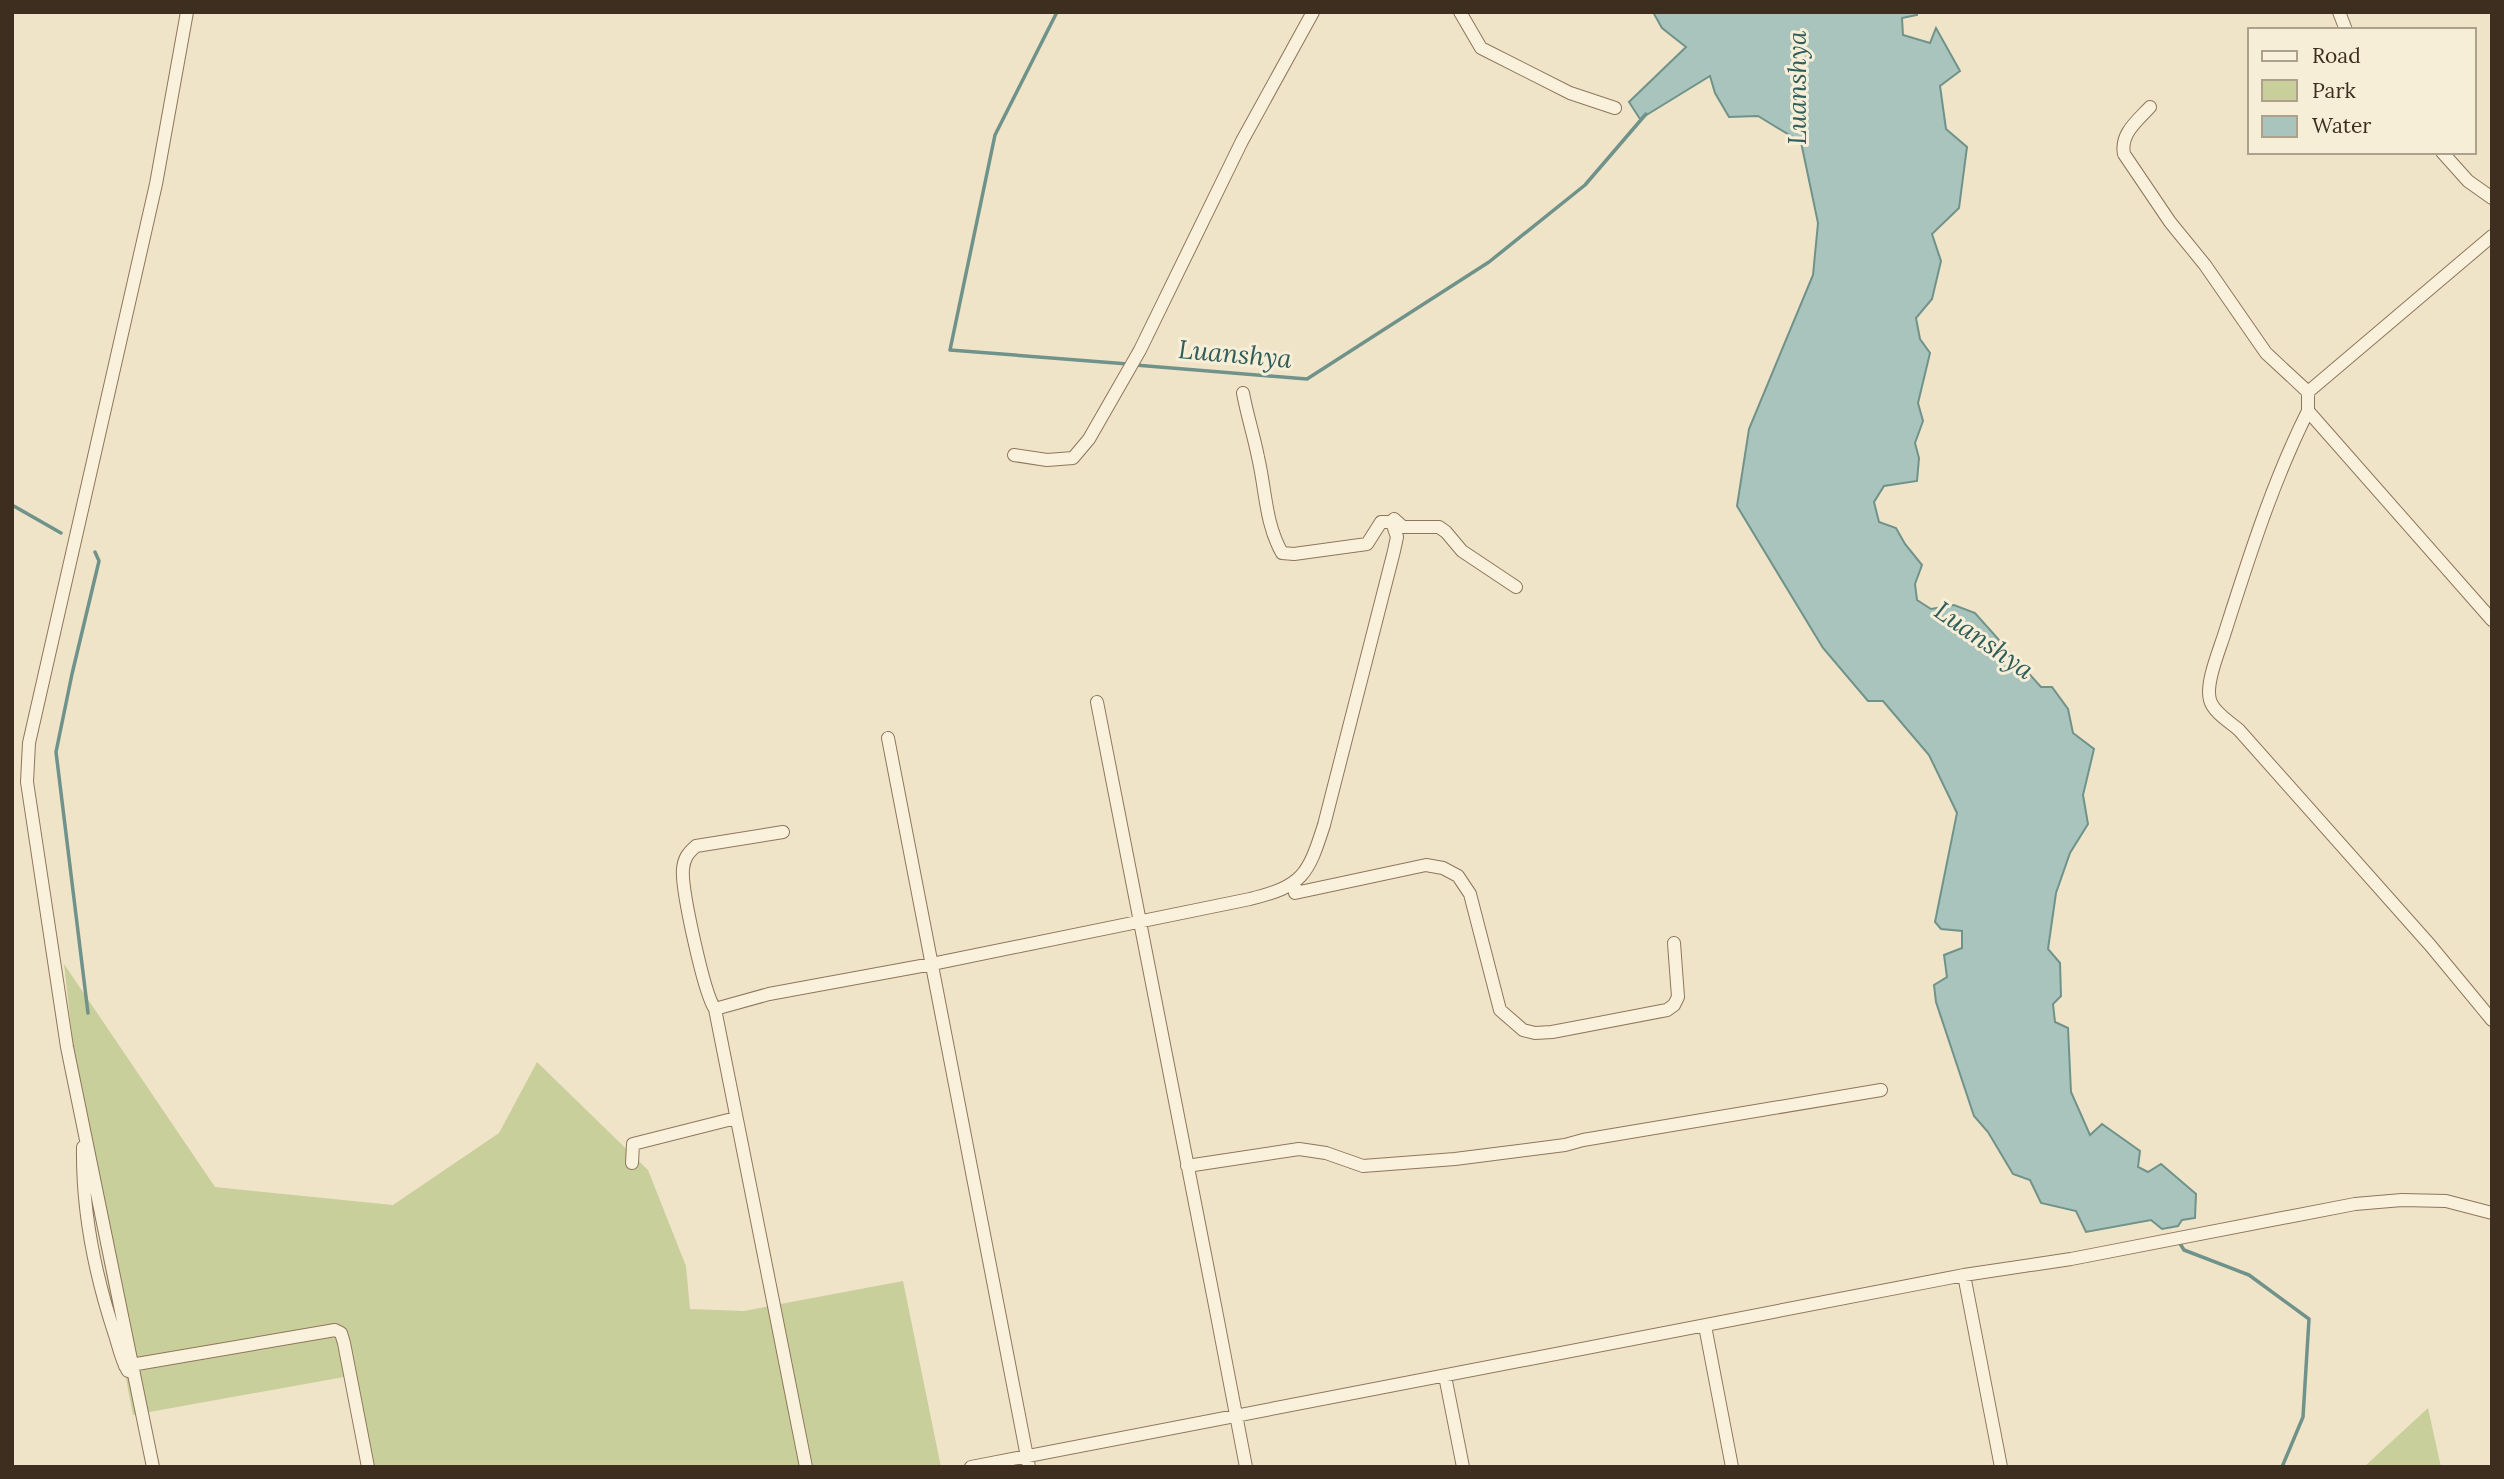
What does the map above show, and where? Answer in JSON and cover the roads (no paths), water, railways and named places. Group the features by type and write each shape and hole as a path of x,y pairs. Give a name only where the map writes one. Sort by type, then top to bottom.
{"street":[{"path":"129,1365 67,1047 27,782 29,743 156,184 187,12"},
{"path":"1014,456 1047,460 1073,458 1089,439 1140,350 1242,141 1313,12"},
{"path":"1460,12 1480,48 1570,93 1615,107"},
{"path":"2150,107 2124,138 2124,154 2266,353 2308,392 2308,411 2283,467 2247,563 2217,656 2209,687 2209,699 2212,706 2239,730 2338,845 2430,945 2492,1020"},
{"path":"2444,154 2468,181 2492,198"},
{"path":"2308,392 2492,236"},
{"path":"1243,393 1258,456 1266,510 1274,540 1282,553 1294,554 1367,544 1381,522 1392,522 1394,519 1403,527 1439,527 1462,551 1516,587"},
{"path":"2308,411 2492,621"},
{"path":"715,1009 769,995 1250,899 1281,891 1295,883 1316,850 1324,825 1394,551 1397,537 1392,522"},
{"path":"1097,702 1142,920 1187,1166 1247,1467"},
{"path":"888,738 1028,1461"},
{"path":"783,832 696,846 687,853 682,872 706,989 715,1009 806,1467"},
{"path":"1295,883 1295,893 1426,865 1443,868 1458,876 1470,894 1500,1010 1522,1030 1535,1033 1667,1010 1674,1005 1678,997 1674,943"},
{"path":"1187,1166 1299,1149 1326,1153 1363,1166 1455,1159 1565,1145 1597,1137 1881,1090"},
{"path":"632,1163 633,1143 736,1118"},
{"path":"83,1131 83,1167 90,1235 107,1312 136,1383 153,1467"},
{"path":"971,1467 1028,1461 1237,1417 1964,1275 2071,1259 2355,1204 2402,1200 2445,1201 2492,1213"},
{"path":"90,1235 105,1233"},
{"path":"1964,1275 2001,1467"},
{"path":"1705,1326 1732,1467"},
{"path":"129,1365 335,1330 341,1333 344,1343 368,1467"},
{"path":"1445,1376 1463,1467"}],"water":[{"path":"1653,12 1917,12 1917,15 1902,18 1903,35 1930,43 1936,28 1960,71 1940,86 1946,129 1967,147 1959,208 1932,234 1941,261 1932,299 1916,318 1920,339 1930,353 1918,403 1923,421 1915,443 1919,458 1917,481 1884,486 1874,502 1879,522 1896,528 1922,565 1915,584 1917,600 1931,609 1954,605 1975,613 2041,687 2052,687 2068,709 2073,733 2094,749 2083,795 2088,824 2070,853 2056,893 2048,949 2060,963 2061,996 2053,1004 2055,1022 2068,1028 2071,1092 2090,1135 2102,1124 2140,1151 2138,1167 2148,1172 2161,1164 2196,1194 2195,1218 2182,1220 2178,1226 2162,1229 2151,1220 2086,1232 2076,1211 2041,1203 2030,1180 2013,1174 1988,1132 1974,1116 1936,1002 1934,985 1947,977 1944,955 1962,948 1962,931 1941,929 1935,922 1957,813 1929,755 1883,701 1868,701 1823,648 1737,506 1749,429 1813,275 1818,223 1801,142 1758,116 1729,117 1715,93 1710,76 1640,119 1629,102 1686,47 1662,28"}],"waterway":[{"name":"Luanshya","path":"1057,12 995,135 950,350 1128,364"},
{"name":"Luanshya","path":"1135,365 1307,379 1489,262 1585,185 1646,114"},
{"path":"12,505 61,533"},
{"path":"88,1013 56,752 99,561 95,552"},
{"name":"Luanshya","path":"2179,1242 2184,1250 2249,1275 2309,1319 2303,1417 2282,1467"}]}
